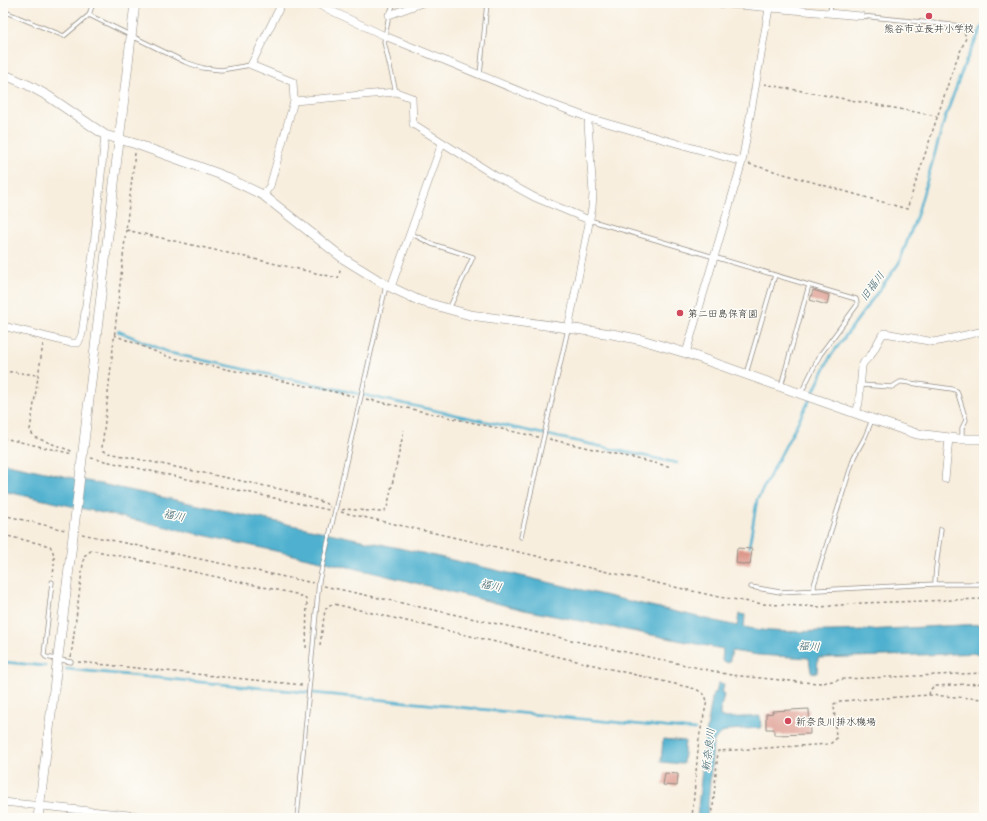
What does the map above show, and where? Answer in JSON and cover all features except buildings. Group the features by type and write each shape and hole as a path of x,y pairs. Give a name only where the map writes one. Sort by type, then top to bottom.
{"street":[{"path":"38,818 74,530 80,456 135,3"},
{"path":"263,195 270,186 294,101 293,82 251,65 282,3"},
{"path":"315,3 385,36 589,118 742,162"},
{"path":"389,14 422,3"},
{"path":"717,3 769,6 861,16"},
{"path":"686,353 742,162 769,6"},
{"path":"3,74 48,96 105,135 119,138 219,174 263,195 344,259 389,286 420,301 470,315 612,334 642,340 686,353 917,434 962,439 984,439"},
{"path":"294,101 396,92 412,98 413,124 494,175 534,196 589,220"},
{"path":"568,329 594,193 588,124 589,118"},
{"path":"3,326 71,343 78,343 82,334 94,245 105,135"},
{"path":"389,286 410,233 442,143"},
{"path":"856,413 859,403 862,366 871,355 882,335 885,333 934,342 984,331"},
{"path":"945,479 949,438"},
{"path":"3,802 158,818"}],"lane":[{"path":"3,11 64,36 89,15 93,3"},
{"path":"394,3 389,14 384,42 396,92"},
{"path":"480,75 487,3"},
{"path":"830,13 831,3"},
{"path":"89,15 185,62 203,68 221,70 251,65"},
{"path":"861,16 962,26"},
{"path":"589,220 856,299 857,305 820,355 801,393"},
{"path":"410,233 432,244 473,257 449,310"},
{"path":"746,374 775,275"},
{"path":"782,386 809,285"},
{"path":"297,818 308,686 319,582 337,512 360,398 389,286"},
{"path":"521,537 568,329"},
{"path":"861,385 892,387 900,382 903,382 957,391 966,420 962,428 962,439"},
{"path":"814,590 814,585 854,457 872,419"},
{"path":"935,584 935,569 939,551 940,529"},
{"path":"52,582 44,655 57,660 71,662"},
{"path":"751,587 780,592 935,584 984,584"}],"path":[{"path":"742,162 907,209 954,66 966,38 962,26"},
{"path":"756,82 937,116"},
{"path":"136,144 102,448 104,451 289,491 325,503 337,512 719,597 763,604 820,607 862,603 984,599"},
{"path":"126,230 338,278 344,259"},
{"path":"114,335 169,357 672,467"},
{"path":"44,336 30,430 34,437 80,456"},
{"path":"3,371 38,376"},
{"path":"337,512 346,509 380,512 387,508 404,430"},
{"path":"3,438 80,456"},
{"path":"93,458 331,510"},
{"path":"3,515 319,582 405,604 731,675 822,683 844,679 984,673"},
{"path":"3,535 50,546 54,557 52,582"},
{"path":"308,686 71,662 84,556 92,550 296,594 305,598 307,601 306,652 311,656"},
{"path":"320,646 325,610 329,605 334,604 696,689 705,695 706,701 699,738 692,818"},
{"path":"929,695 931,689 937,686 984,683"},
{"path":"712,818 718,751 830,744 836,739 834,704 840,701 929,695 984,699"}],"water":[{"name":"福川","path":"3,463 422,553 737,626 739,614 745,615 744,627 766,631 788,632 870,630 984,624 984,653 818,658 817,673 811,672 809,658 758,655 732,651 729,663 722,661 723,649 524,610 371,572 3,491"},
{"name":"新奈良川","path":"718,683 724,684 722,694 724,695 720,716 726,718 760,716 761,728 727,730 715,739 713,743 707,818 697,818 705,740 713,693 716,693"},
{"path":"663,739 685,741 683,764 661,762"}],"waterway":[{"name":"旧福川","path":"812,395 830,357 899,263 917,215 945,118 965,63 984,23"},
{"path":"118,331 170,353 677,463"},
{"name":"旧福川","path":"749,547 757,500 810,399"},
{"path":"3,662 45,666"},
{"path":"66,669 695,730"}],"place":[{"name":"熊谷市立長井小学校","path":"929,16"},
{"name":"第二田島保育園","path":"680,313"},
{"name":"新奈良川排水機場","path":"788,721"}]}
